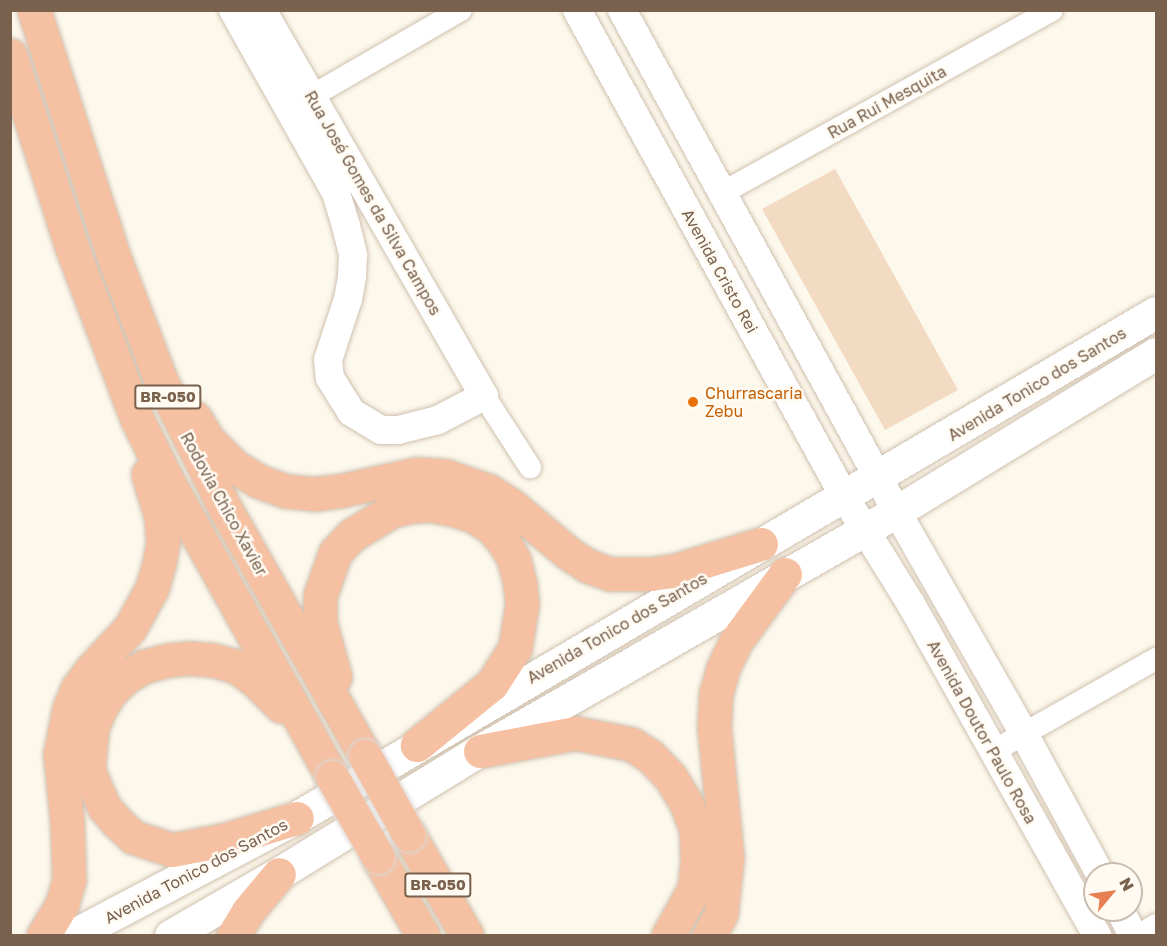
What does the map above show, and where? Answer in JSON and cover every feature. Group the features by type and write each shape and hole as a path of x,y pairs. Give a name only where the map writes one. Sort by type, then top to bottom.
{"highway":[{"name":"Rodovia Chico Xavier","path":"34,10 112,255 138,328 191,445 466,936"},
{"name":"BR-050","path":"10,55 72,248 113,361 167,480 423,936"},
{"path":"43,936 62,904 69,879 67,822 60,754 69,709 77,688 130,628 141,610 152,588 163,542 161,517 155,490 106,362 72,248"},
{"path":"112,255 172,378 209,441 234,466 258,482 286,491 314,494 339,491 417,474 446,476 489,491 512,506 568,553 588,566 610,574 634,575 673,571 760,544"},
{"path":"359,746 320,622 320,596 326,573 335,553 352,535 371,521 391,511 431,505 472,515 491,527 504,542 514,560 522,604 520,628 506,665 492,684 417,746"},
{"path":"709,936 721,913 727,857 714,727 716,693 723,668 736,641 785,574"},
{"path":"297,818 224,840 172,850 133,837 104,807 88,770 92,728 99,710 111,691 126,677 145,666 169,660 212,660 235,666 274,697 330,772"},
{"path":"480,751 575,733 631,744 650,756 671,778 686,803 696,829 697,862 694,889 668,936"},
{"path":"413,842 456,902 486,936"},
{"path":"383,866 410,936"},
{"path":"233,936 249,911 279,874"}],"main road":[{"name":"Avenida Tonico dos Santos","path":"72,936 297,818 760,544 879,478 1156,314"},
{"path":"171,936 279,874 480,751 785,574 865,531 1156,354"}],"street":[{"name":"Rua José Gomes da Silva Campos","path":"232,10 300,103 484,396 438,420 398,430 381,430 351,412 330,378 328,360 348,299 353,255 336,193 300,103 262,10"},
{"path":"300,103 461,10"},
{"name":"Avenida Cristo Rei","path":"577,10 865,531"},
{"path":"622,10 897,512"},
{"name":"Rua Rui Mesquita","path":"722,193 1052,10"},
{"path":"484,396 530,467"},
{"name":"Avenida Doutor Paulo Rosa","path":"897,512 1024,734 1093,862"},
{"name":"Avenida Doutor Paulo Rosa","path":"865,531 911,604 1097,936"},
{"path":"992,752 1156,659"},
{"path":"1127,922 1136,936 1156,925"}],"building":[{"path":"835,169 958,390 885,430 762,209"}],"place":[{"name":"Churrascaria Zebu","path":"693,402"}]}
